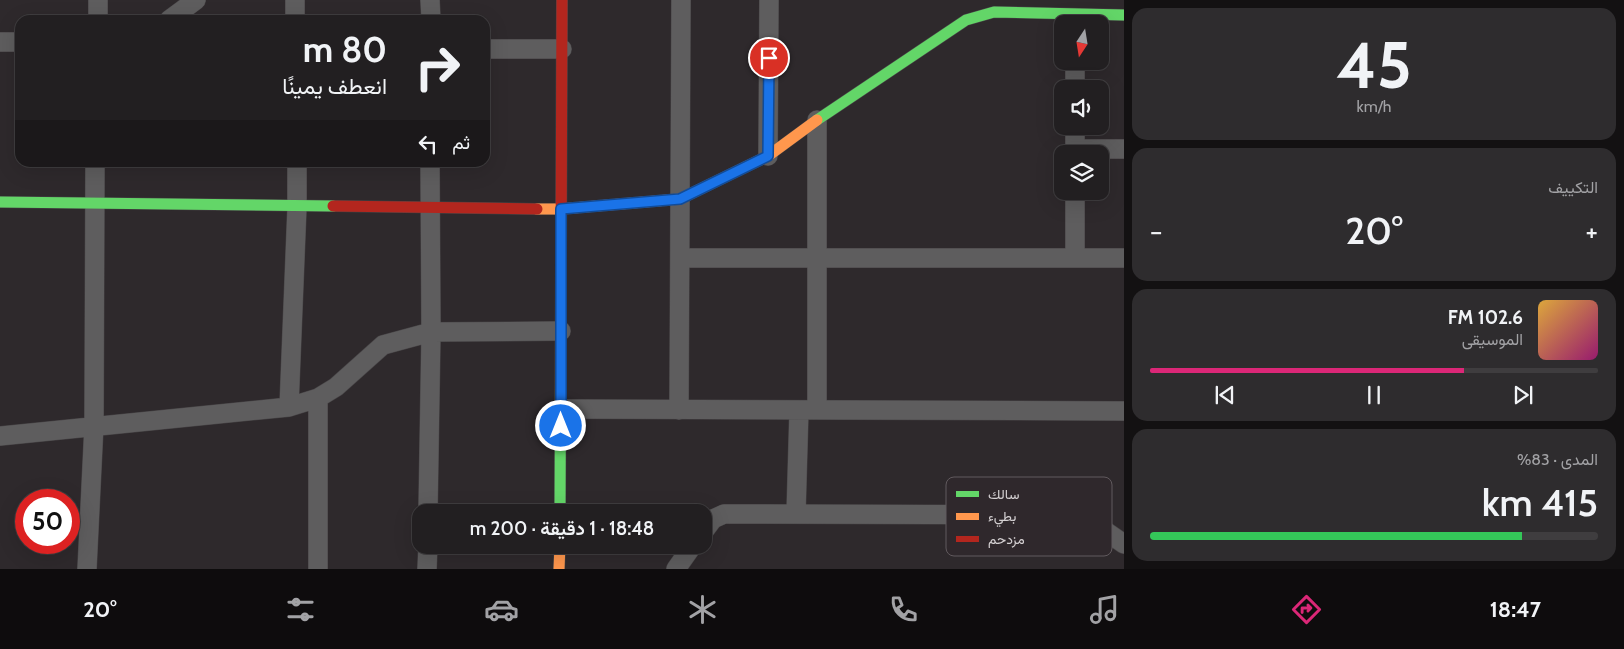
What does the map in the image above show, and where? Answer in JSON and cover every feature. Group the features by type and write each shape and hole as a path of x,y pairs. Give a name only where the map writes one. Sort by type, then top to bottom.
{"street":[{"path":"98,0 98,15"},
{"path":"176,15 196,0"},
{"path":"295,0 295,15"},
{"path":"430,0 430,15"},
{"path":"560,504 562,0"},
{"path":"679,410 681,0"},
{"path":"768,156 769,0"},
{"path":"0,202 561,209 680,199 768,156 816,120 966,20 994,12 1124,15"},
{"path":"0,42 15,42"},
{"path":"490,49 562,49"},
{"path":"796,514 808,410 817,258 816,120"},
{"path":"1109,150 1124,149"},
{"path":"87,569 94,425 95,167"},
{"path":"289,407 297,167"},
{"path":"428,504 431,332 430,167"},
{"path":"1075,200 1075,258"},
{"path":"680,258 1124,258"},
{"path":"0,436 94,425 289,407 318,398 336,387 383,346 431,332 561,331"},
{"path":"318,398 318,569"},
{"path":"561,409 1124,411"},
{"path":"712,520 724,514 946,515"},
{"path":"1112,536 1124,544"},
{"path":"427,569 428,554"},
{"path":"559,569 560,554"},
{"path":"676,569 687,554"}],"traffic: fast":[{"path":"817,120 966,20 994,12 1124,15"},
{"path":"0,202 333,206"},
{"path":"560,504 561,263"}],"traffic: slow":[{"path":"537,209 561,209 680,199 768,156 817,120"},
{"path":"559,569 560,554"}],"traffic: jam":[{"path":"561,263 562,0"},
{"path":"333,206 537,209"}],"route":[{"path":"561,426 561,209 680,199 768,156 769,58"}]}
